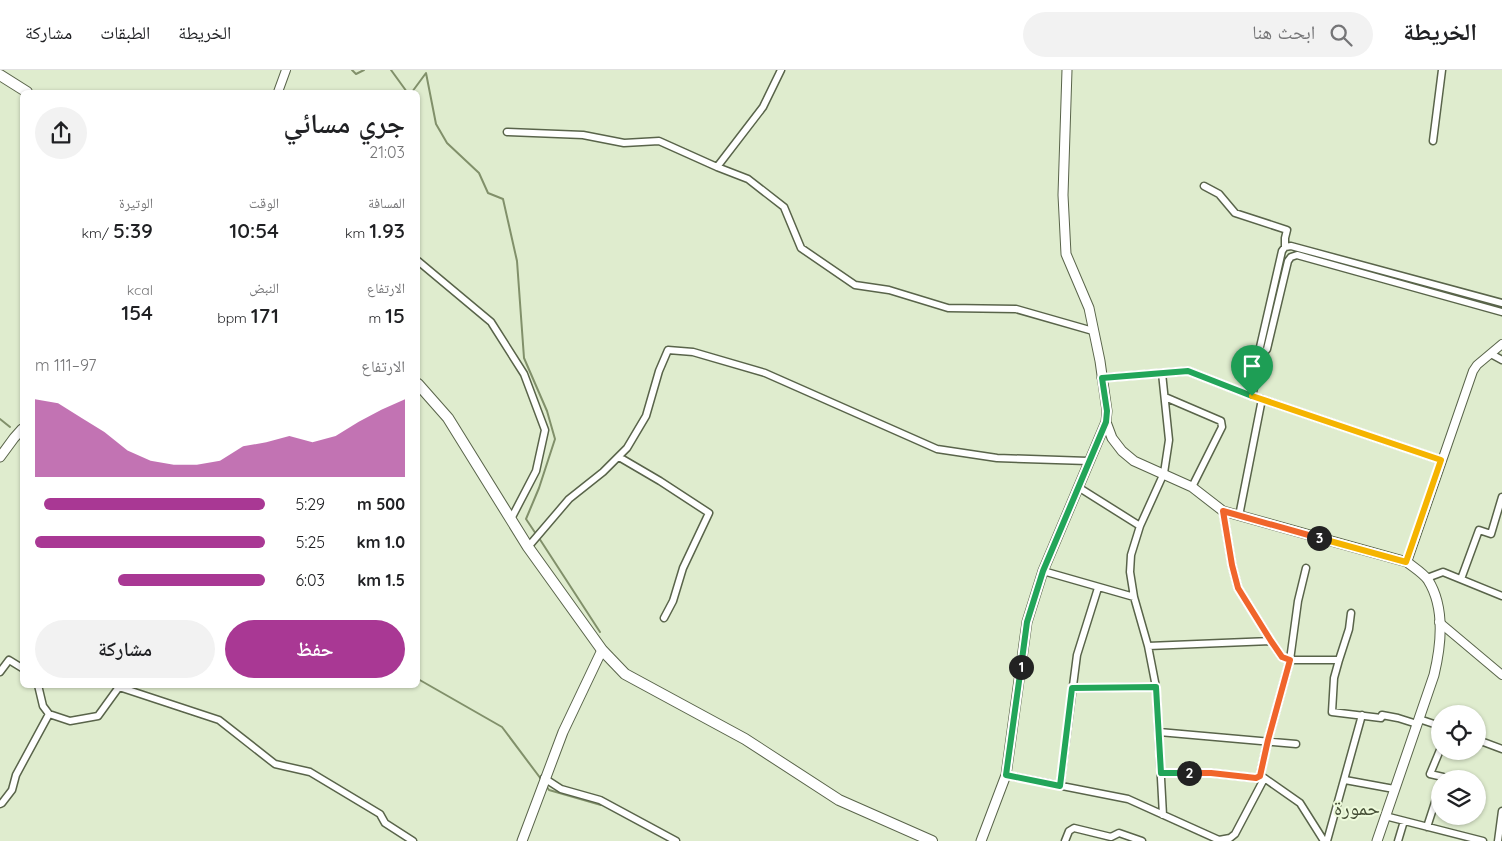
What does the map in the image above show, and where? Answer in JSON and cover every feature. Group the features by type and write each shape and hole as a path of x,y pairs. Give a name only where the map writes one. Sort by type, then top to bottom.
{"main road":[{"path":"981,841 1006,775 1027,622 1043,571 1106,422 1107,411 1089,308 1066,254 1063,195 1067,70"},
{"path":"0,75 24,90"},
{"path":"420,386 448,418 528,547 602,650 625,674 745,739 840,800 932,841"},
{"path":"1106,422 1112,438 1122,451 1134,461 1192,487 1223,511 1406,562 1427,578 1433,591 1439,622 1438,660 1377,841"},
{"path":"0,457 20,431"},
{"path":"522,841 544,778 563,732 602,650"}],"street":[{"path":"279,90 286,70"},
{"path":"717,167 763,106 781,70"},
{"path":"1432,141 1442,70"},
{"path":"506,132 583,135 624,143 659,141 748,179 784,207 802,248 855,285 888,290 948,308 1016,309 1094,331"},
{"path":"1204,186 1219,194 1235,213 1287,230 1285,247 1282,251 1260,347 1262,355"},
{"path":"1285,247 1291,246 1502,302"},
{"path":"1252,396 1262,355 1267,349 1288,261 1291,257 1297,255 1502,312"},
{"path":"420,263 491,322 524,374 545,430 536,471 511,519"},
{"path":"1406,562 1473,371 1477,365 1502,344"},
{"path":"528,547 569,498 603,472 627,448 646,416 659,371 668,350 693,352 765,373 937,449 997,458 1088,461"},
{"path":"1491,354 1502,360"},
{"path":"1102,378 1188,371 1252,396 1441,460"},
{"path":"1162,373 1169,440 1164,474 1140,526 1131,555 1130,572 1134,597 1148,646 1156,687 1163,815"},
{"path":"1165,397 1221,421 1222,427 1192,487"},
{"path":"1238,516 1262,399"},
{"path":"618,457 660,481 708,513 683,568 673,601 664,618"},
{"path":"1078,487 1140,526"},
{"path":"1461,579 1479,530 1492,534 1502,498"},
{"path":"1223,511 1238,588 1282,657 1290,660 1339,660"},
{"path":"1006,775 1128,799 1219,840 1230,840 1235,834 1262,777 1268,740 1290,660 1298,601 1306,568"},
{"path":"1043,571 1134,597"},
{"path":"1427,578 1443,572 1502,596"},
{"path":"1060,786 1077,655 1098,588"},
{"path":"1351,613 1349,629 1334,678 1332,712 1381,718 1382,715 1431,724"},
{"path":"1439,622 1502,675"},
{"path":"1148,646 1271,641"},
{"path":"0,672 9,660 20,667"},
{"path":"1072,688 1156,687"},
{"path":"39,688 43,706 49,714 70,721 98,716 117,688"},
{"path":"124,688 219,720 275,764 310,772 380,814 385,823 413,841"},
{"path":"0,804 12,790 16,775 49,714"},
{"path":"1326,841 1345,780 1362,715"},
{"path":"1158,732 1268,740 1296,744"},
{"path":"1486,743 1502,749"},
{"path":"1161,773 1211,773 1262,777 1300,803 1326,841"},
{"path":"544,778 561,789 600,800 676,841"},
{"path":"1345,780 1394,789"},
{"path":"1499,841 1502,811"},
{"path":"1385,816 1483,841"},
{"path":"1428,827 1431,817"},
{"path":"1398,841 1404,821"},
{"path":"1065,841 1069,831 1074,828 1111,837 1119,833 1142,841"}],"waterway":[{"path":"352,70 356,74 364,70"},
{"path":"391,70 406,90"},
{"path":"413,90 426,73 436,124 447,143 479,173 488,193 503,199 517,261 524,358 547,411 555,439 539,488 526,519 536,534"},
{"path":"0,419 10,427"},
{"path":"539,538 600,632"},
{"path":"420,680 502,727 541,779"},
{"path":"547,787 549,790 601,805"}],"district":[{"name":"حمورة","path":"1357,807"}],"route":[{"path":"1188,371 1252,396 1441,460 1406,562 1223,511 1238,588 1282,657 1290,660 1260,776 1256,778 1211,773 1161,773 1156,687 1072,688 1060,786 1006,775 1027,622 1043,571 1106,422 1107,411 1102,378 1188,371"}]}
